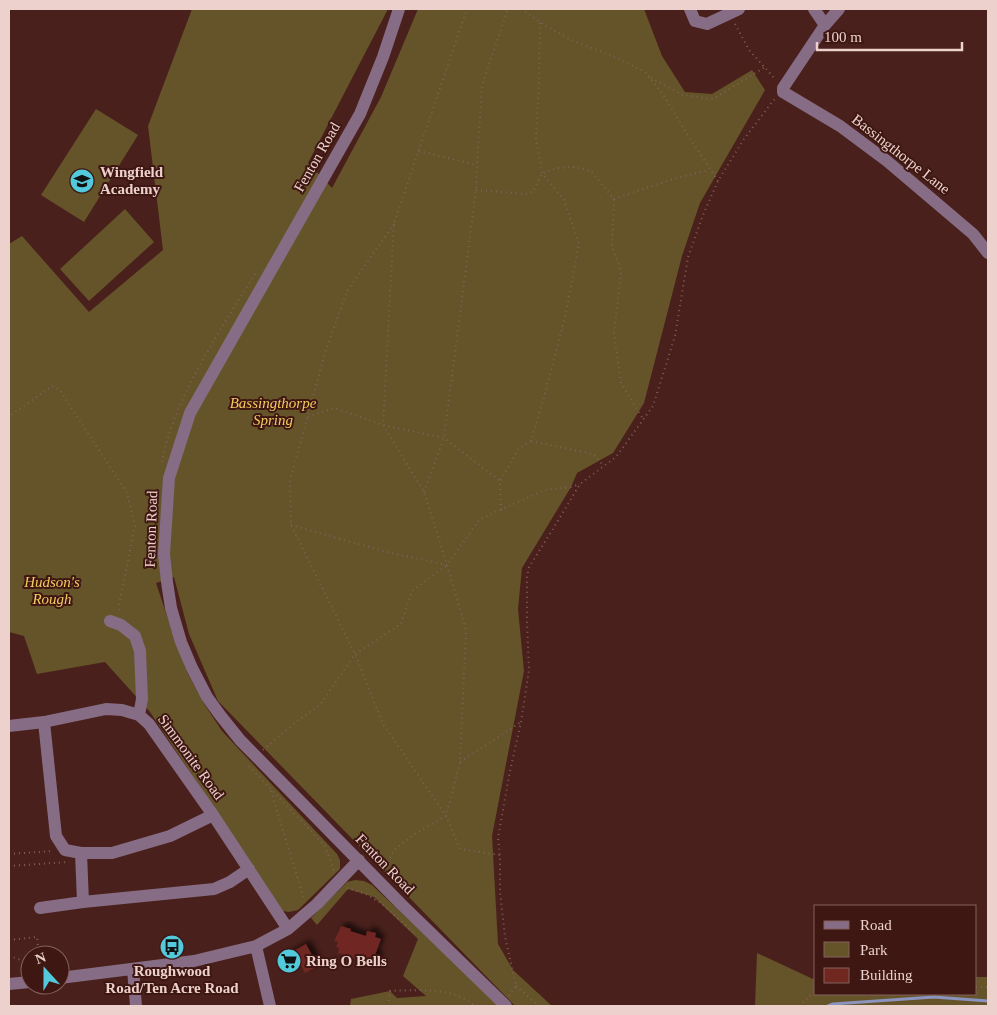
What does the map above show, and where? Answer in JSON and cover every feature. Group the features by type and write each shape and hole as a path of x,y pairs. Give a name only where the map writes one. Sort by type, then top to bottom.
{"street":[{"name":"Fenton Road","path":"399,9 383,57 360,114 190,413 169,478 164,554 171,608 181,642 207,697 225,722 240,740 504,1005"},
{"path":"690,9 695,21 707,24 734,11"},
{"path":"814,9 825,24"},
{"path":"783,90 825,24 839,9"},
{"name":"Bassingthorpe Lane","path":"783,90 840,126 887,161 973,234 988,253"},
{"path":"116,623 135,636 140,652 142,699 139,715"},
{"name":"Simmonite Road","path":"9,726 44,722 106,709 122,710 139,715 149,724 213,815 288,929"},
{"path":"44,722 56,836 66,850 81,858 112,853 170,836 213,815"},
{"path":"81,858 83,902"},
{"path":"70,977 194,961 256,946 288,929 318,904 359,860"},
{"path":"40,908 214,889 230,882 249,869"},
{"path":"256,946 270,1006"},
{"path":"133,969 136,1006"}],"path":[{"path":"467,9 394,223 347,291 325,352 290,481 291,525 355,654 383,724 446,816 460,850 500,855"},
{"path":"424,492 444,438 476,190 482,85 508,9"},
{"path":"521,9 574,41 615,57 645,72 664,96 718,181"},
{"path":"256,756 297,721 320,705 355,654 401,624 412,591 447,565 480,520 545,490 580,484 616,457 653,406 675,336 688,257 703,215 718,181 744,139 783,90 749,50 734,11"},
{"path":"531,442 565,317 579,244 564,200 542,173 536,138 540,82 540,21"},
{"path":"650,78 683,95 713,99 765,67"},
{"path":"419,151 477,165"},
{"path":"476,190 528,194 534,190 542,173 558,168 574,167 591,171 614,199 612,246 621,272 614,334 620,383 643,419"},
{"path":"614,199 710,169"},
{"path":"378,879 394,850 416,833 446,816 460,762 466,630 424,492 383,425 394,223"},
{"path":"162,462 163,452 176,413 199,367 257,271"},
{"path":"9,419 11,415 52,386 59,389 126,493 135,526 116,623"},
{"path":"308,417 334,408 383,425 444,438 500,480"},
{"path":"501,510 500,480 519,448 531,442 593,454 604,466"},
{"path":"539,1006 516,986 505,937 500,892 498,838 521,722 529,670 527,577 530,567 580,484"},
{"path":"154,517 157,489"},
{"path":"291,525 387,552 447,565"},
{"path":"460,762 521,722"},
{"path":"244,761 325,846 338,882 366,894 382,904 416,936"},
{"path":"267,767 271,789 305,900 306,914"},
{"path":"9,854 66,850"},
{"path":"9,866 81,858"},
{"path":"9,940 37,937 38,945"},
{"path":"504,1005 516,986"},
{"path":"388,1006 390,991 421,990 460,996 475,1006"},
{"path":"799,1006 811,995 814,995"}],"green space":[{"path":"192,9 388,9 308,163 332,188 381,97 418,9 644,9 662,56 685,92 712,94 752,70 765,90 700,203 682,256 644,403 613,453 577,473 571,487 522,568 518,609 524,671 492,836 498,944 513,970 552,1006 515,1006 218,701 189,634 174,577 156,583 188,674 203,702 222,731 337,854 340,860 340,869 298,910 283,911 150,712 105,662 37,674 24,636 9,632 9,244 22,236 89,312 163,250 148,126"},
{"path":"96,109 138,135 84,222 41,195"},
{"path":"125,209 154,242 89,301 60,269"},
{"path":"355,880 364,881 372,885 500,1006 350,1006 351,999 390,991 397,998 426,996 403,976 418,939 374,897 348,889 317,925 311,918 347,882"},
{"path":"757,953 814,979 814,995 977,995 977,977 988,977 988,1006 755,1006"}],"building":[{"path":"341,926 366,936 367,931 376,933 375,937 381,939 375,955 379,956 376,966 338,953 339,948 336,947 338,942 334,941"},
{"path":"306,944 318,966 305,973 301,965 289,972 281,958"}],"waterway":[{"path":"828,1006 833,1004 934,997 988,1001"}],"place":[{"name":"Wingfield Academy","path":"82,181"},
{"name":"Roughwood Road/Ten Acre Road","path":"172,947"},
{"name":"Ring O Bells","path":"289,961"}],"park label":[{"name":"Bassingthorpe Spring","path":"273,412"},
{"name":"Hudson's Rough","path":"52,590"}]}
